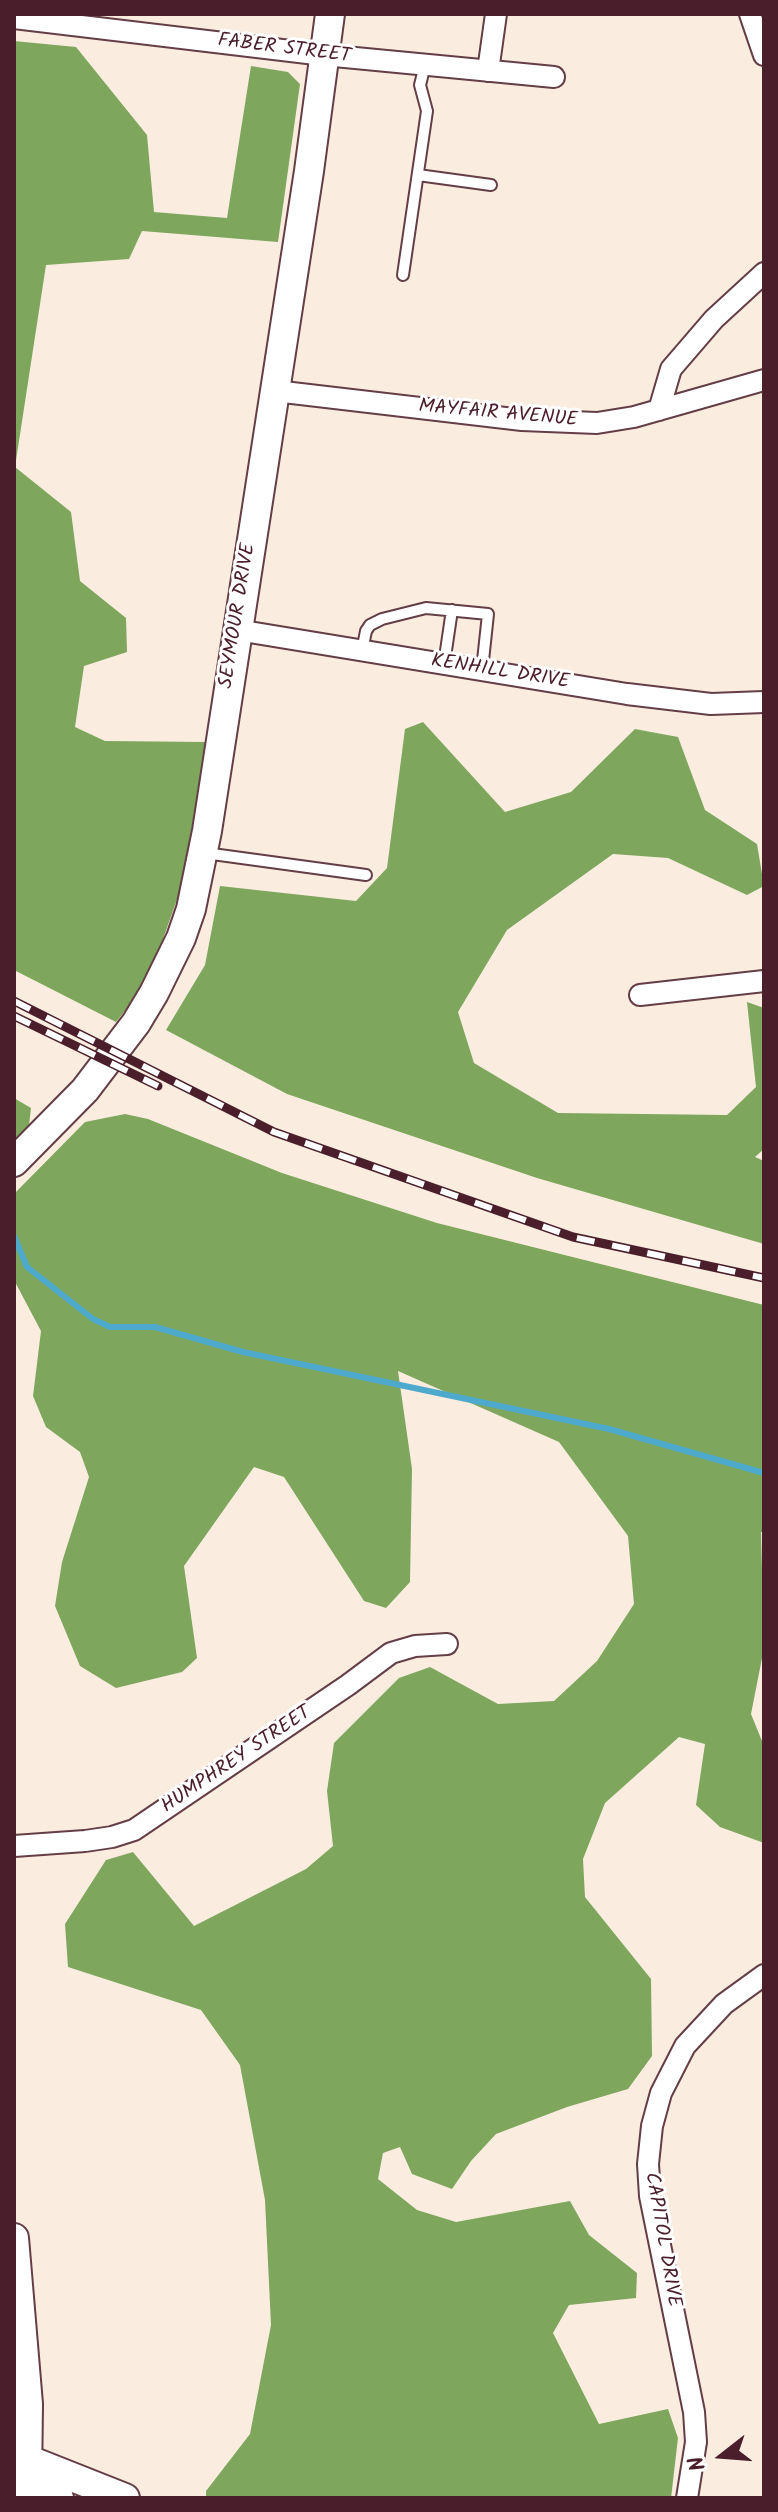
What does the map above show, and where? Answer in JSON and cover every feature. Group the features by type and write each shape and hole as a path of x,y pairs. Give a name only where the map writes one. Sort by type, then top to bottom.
{"street":[{"name":"SEYMOUR DRIVE","path":"14,1162 85,1090 136,1023 181,938 191,909 203,853 275,391 330,14"},
{"path":"488,71 496,14"},
{"path":"750,14 764,55"},
{"name":"FABER STREET","path":"14,18 324,55 554,77"},
{"path":"659,410 671,369 714,319 764,273"},
{"name":"MAYFAIR AVENUE","path":"275,391 522,420 597,423 659,410 764,380"},
{"name":"KENHILL DRIVE","path":"237,630 627,694 711,704 764,702"},
{"path":"640,995 764,981"},
{"name":"HUMPHREY STREET","path":"14,1846 85,1841 134,1830 391,1653 415,1646 447,1644"},
{"name":"CAPITOL DRIVE","path":"687,2498 696,2442 694,2412 650,2196 648,2164 652,2126 665,2083 690,2039 724,2004 764,1975"},
{"path":"14,2238 28,2404 21,2475"},
{"path":"21,2475 59,2498"},
{"path":"21,2475 125,2498"}],"lane":[{"path":"403,275 427,111 420,85 425,65"},
{"path":"418,175 491,185"},
{"path":"362,651 366,631 382,619 426,608 488,614 482,670"},
{"path":"444,664 452,610"},
{"path":"203,853 366,875"}],"green space":[{"path":"14,41 76,47 147,135 154,212 227,218 251,66 288,72 300,84 278,242 142,231 129,259 46,265 15,467 71,512 80,581 126,618 127,652 84,666 75,727 105,741 207,742 181,888 157,956 138,994 116,1022 14,970"},
{"path":"423,722 505,812 571,792 635,729 678,737 705,810 757,844 764,886 747,895 668,858 613,854 507,930 458,1012 474,1063 558,1113 727,1115 756,1087 747,1002 764,1008 764,1149 755,1157 764,1161 764,1244 537,1178 287,1094 166,1030 205,965 220,886 356,901 387,868 405,729"},
{"path":"14,1098 31,1108 29,1125 14,1142"},
{"path":"125,1114 148,1119 282,1173 437,1223 764,1305 764,1532 761,1532 764,1648 751,1714 764,1746 764,1843 720,1827 696,1805 705,1744 679,1737 605,1803 583,1859 585,1897 651,1979 652,2056 628,2089 567,2107 496,2134 471,2161 452,2189 412,2174 400,2147 383,2153 378,2179 417,2210 456,2222 570,2201 589,2235 637,2273 636,2298 569,2305 553,2333 599,2424 668,2409 678,2438 671,2498 206,2498 206,2491 250,2434 271,2325 265,2200 240,2065 201,2010 68,1967 65,1924 106,1860 133,1852 194,1926 306,1869 333,1846 327,1791 334,1743 399,1678 430,1667 498,1704 554,1701 597,1661 634,1604 628,1536 559,1442 398,1371 412,1469 410,1582 386,1608 364,1601 284,1477 254,1467 184,1566 197,1658 182,1672 116,1688 80,1666 55,1606 62,1562 89,1477 80,1452 46,1427 33,1396 41,1331 14,1280 14,1194 85,1122"}],"waterway":[{"path":"14,1236 27,1267 93,1319 110,1327 155,1327 243,1352 609,1429 764,1473"}],"railway":[{"path":"14,1001 274,1132 573,1237 764,1278"},
{"path":"14,1016 158,1086"}]}
